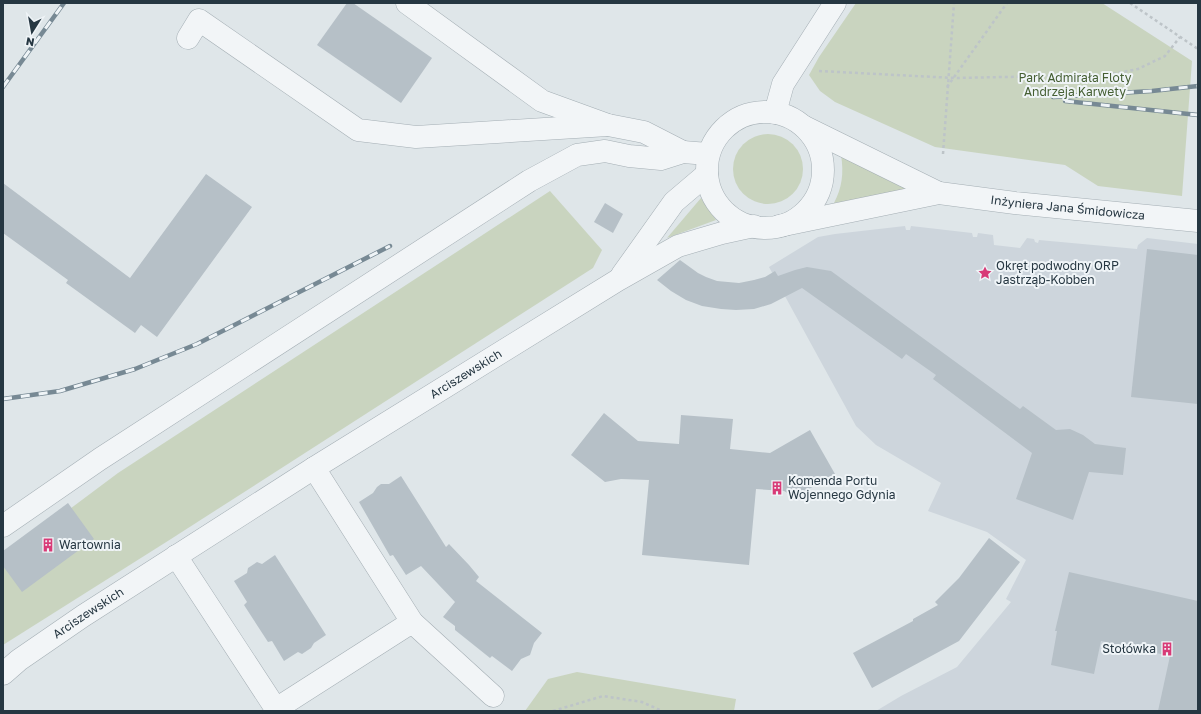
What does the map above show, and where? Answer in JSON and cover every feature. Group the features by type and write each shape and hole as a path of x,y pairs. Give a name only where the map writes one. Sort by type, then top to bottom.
{"street":[{"path":"407,3 542,101 608,125 644,132 708,164"},
{"path":"775,113 783,84 835,3"},
{"path":"188,38 199,20 358,130 416,137 608,125"},
{"path":"751,113 775,113 789,117 802,125 813,137 820,151 823,167 822,183 816,198 806,210 794,220 779,226 766,228 754,226 740,222 728,214 718,203 711,190 708,164 721,133 729,124 751,113"},
{"name":"Inżyniera Jana Śmidowicza","path":"802,125 939,193 1015,203 1198,220"},
{"path":"526,130 629,156 661,159 683,152"},
{"path":"3,526 107,454 529,181 576,156 605,151"},
{"name":"Arciszewskich","path":"618,280 674,202 708,164"},
{"name":"Inżyniera Jana Śmidowicza","path":"779,226 939,193"},
{"name":"Arciszewskich","path":"3,674 19,660 83,616 176,556 314,468 618,280 678,246 722,233 754,226"},
{"path":"314,468 412,622 493,696"},
{"path":"176,556 278,710 412,622"}],"path":[{"path":"943,154 947,78 954,3"},
{"path":"947,88 1007,3"},
{"path":"1130,3 1198,49"},
{"path":"795,65 820,71 947,78 1107,75 1138,69 1165,56 1180,37"},
{"path":"553,711 603,696 642,702 662,711"}],"shaded area":[{"path":"905,226 906,230 910,230 911,226 972,233 973,237 977,237 978,233 993,235 994,245 1020,248 1027,238 1034,239 1035,242 1038,243 1039,240 1137,249 1138,245 1147,238 1198,244 1198,711 876,711 901,696 957,667 1011,602 1006,599 1026,560 987,532 928,511 941,483 876,445 856,426 769,267 818,237"}],"green space":[{"name":"Park Admirała Floty Andrzeja Karwety","path":"856,3 1102,3 1192,61 1182,196 1098,186 1065,165 935,147 835,102 820,91 809,75 819,57"},
{"path":"768,134 787,140 797,150 803,169 797,188 787,198 768,204 749,198 739,188 733,169 739,150 749,140"},
{"path":"841,155 919,191 834,203 842,180"},
{"path":"550,191 602,250 593,268 3,645 3,559 118,473"},
{"path":"701,198 716,220 667,238"},
{"path":"577,672 736,699 734,711 525,711 548,679"}],"building":[{"path":"347,3 353,3 432,58 401,103 317,45"},
{"path":"206,174 252,207 157,337 141,325 135,333 66,283 68,280 3,233 3,183 130,278"},
{"path":"605,203 623,214 613,233 594,222"},
{"path":"1147,249 1198,255 1198,404 1131,397"},
{"path":"680,260 706,277 717,281 739,283 765,277 775,271 778,276 807,267 831,271 1020,409 1023,406 1056,430 1070,429 1083,435 1095,444 1126,448 1123,475 1089,472 1073,520 1016,499 1032,453 933,379 936,375 906,354 902,359 802,288 771,304 754,309 721,309 702,306 686,300 657,280"},
{"name":"Komenda Portu Wojennego Gdynia","path":"604,413 638,441 679,444 681,415 733,419 730,449 770,453 810,430 835,474 795,497 784,491 756,489 749,565 642,555 649,480 621,479 605,482 571,455"},
{"path":"401,476 446,547 449,544 479,577 476,581 542,633 534,643 530,655 521,659 512,671 492,656 490,658 455,630 455,626 443,617 455,602 421,566 406,575 393,555 390,556 359,502 373,493 381,484 389,484"},
{"name":"Wartownia","path":"68,503 94,539 22,592 3,566 3,551"},
{"path":"989,538 1020,562 959,641 872,688 853,653 913,621 913,619 938,605 935,602 959,578"},
{"path":"275,555 326,635 302,654 298,652 284,661 272,641 268,642 244,605 247,602 234,581 247,573 248,568 257,562 262,564"},
{"name":"Stołówka","path":"1069,572 1198,601 1198,711 1158,711 1170,656 1101,641 1094,674 1051,665 1057,631 1055,631"}],"railway":[{"path":"3,87 64,3"},
{"path":"1053,97 1152,91 1198,86"},
{"path":"1065,101 1198,115"},
{"path":"3,399 60,391 135,369 197,344 390,246"}],"place":[{"name":"Okręt podwodny ORP Jastrząb-Kobben","path":"985,273"},
{"name":"Komenda Portu Wojennego Gdynia","path":"777,488"},
{"name":"Wartownia","path":"48,545"},
{"name":"Stołówka","path":"1167,649"}]}
